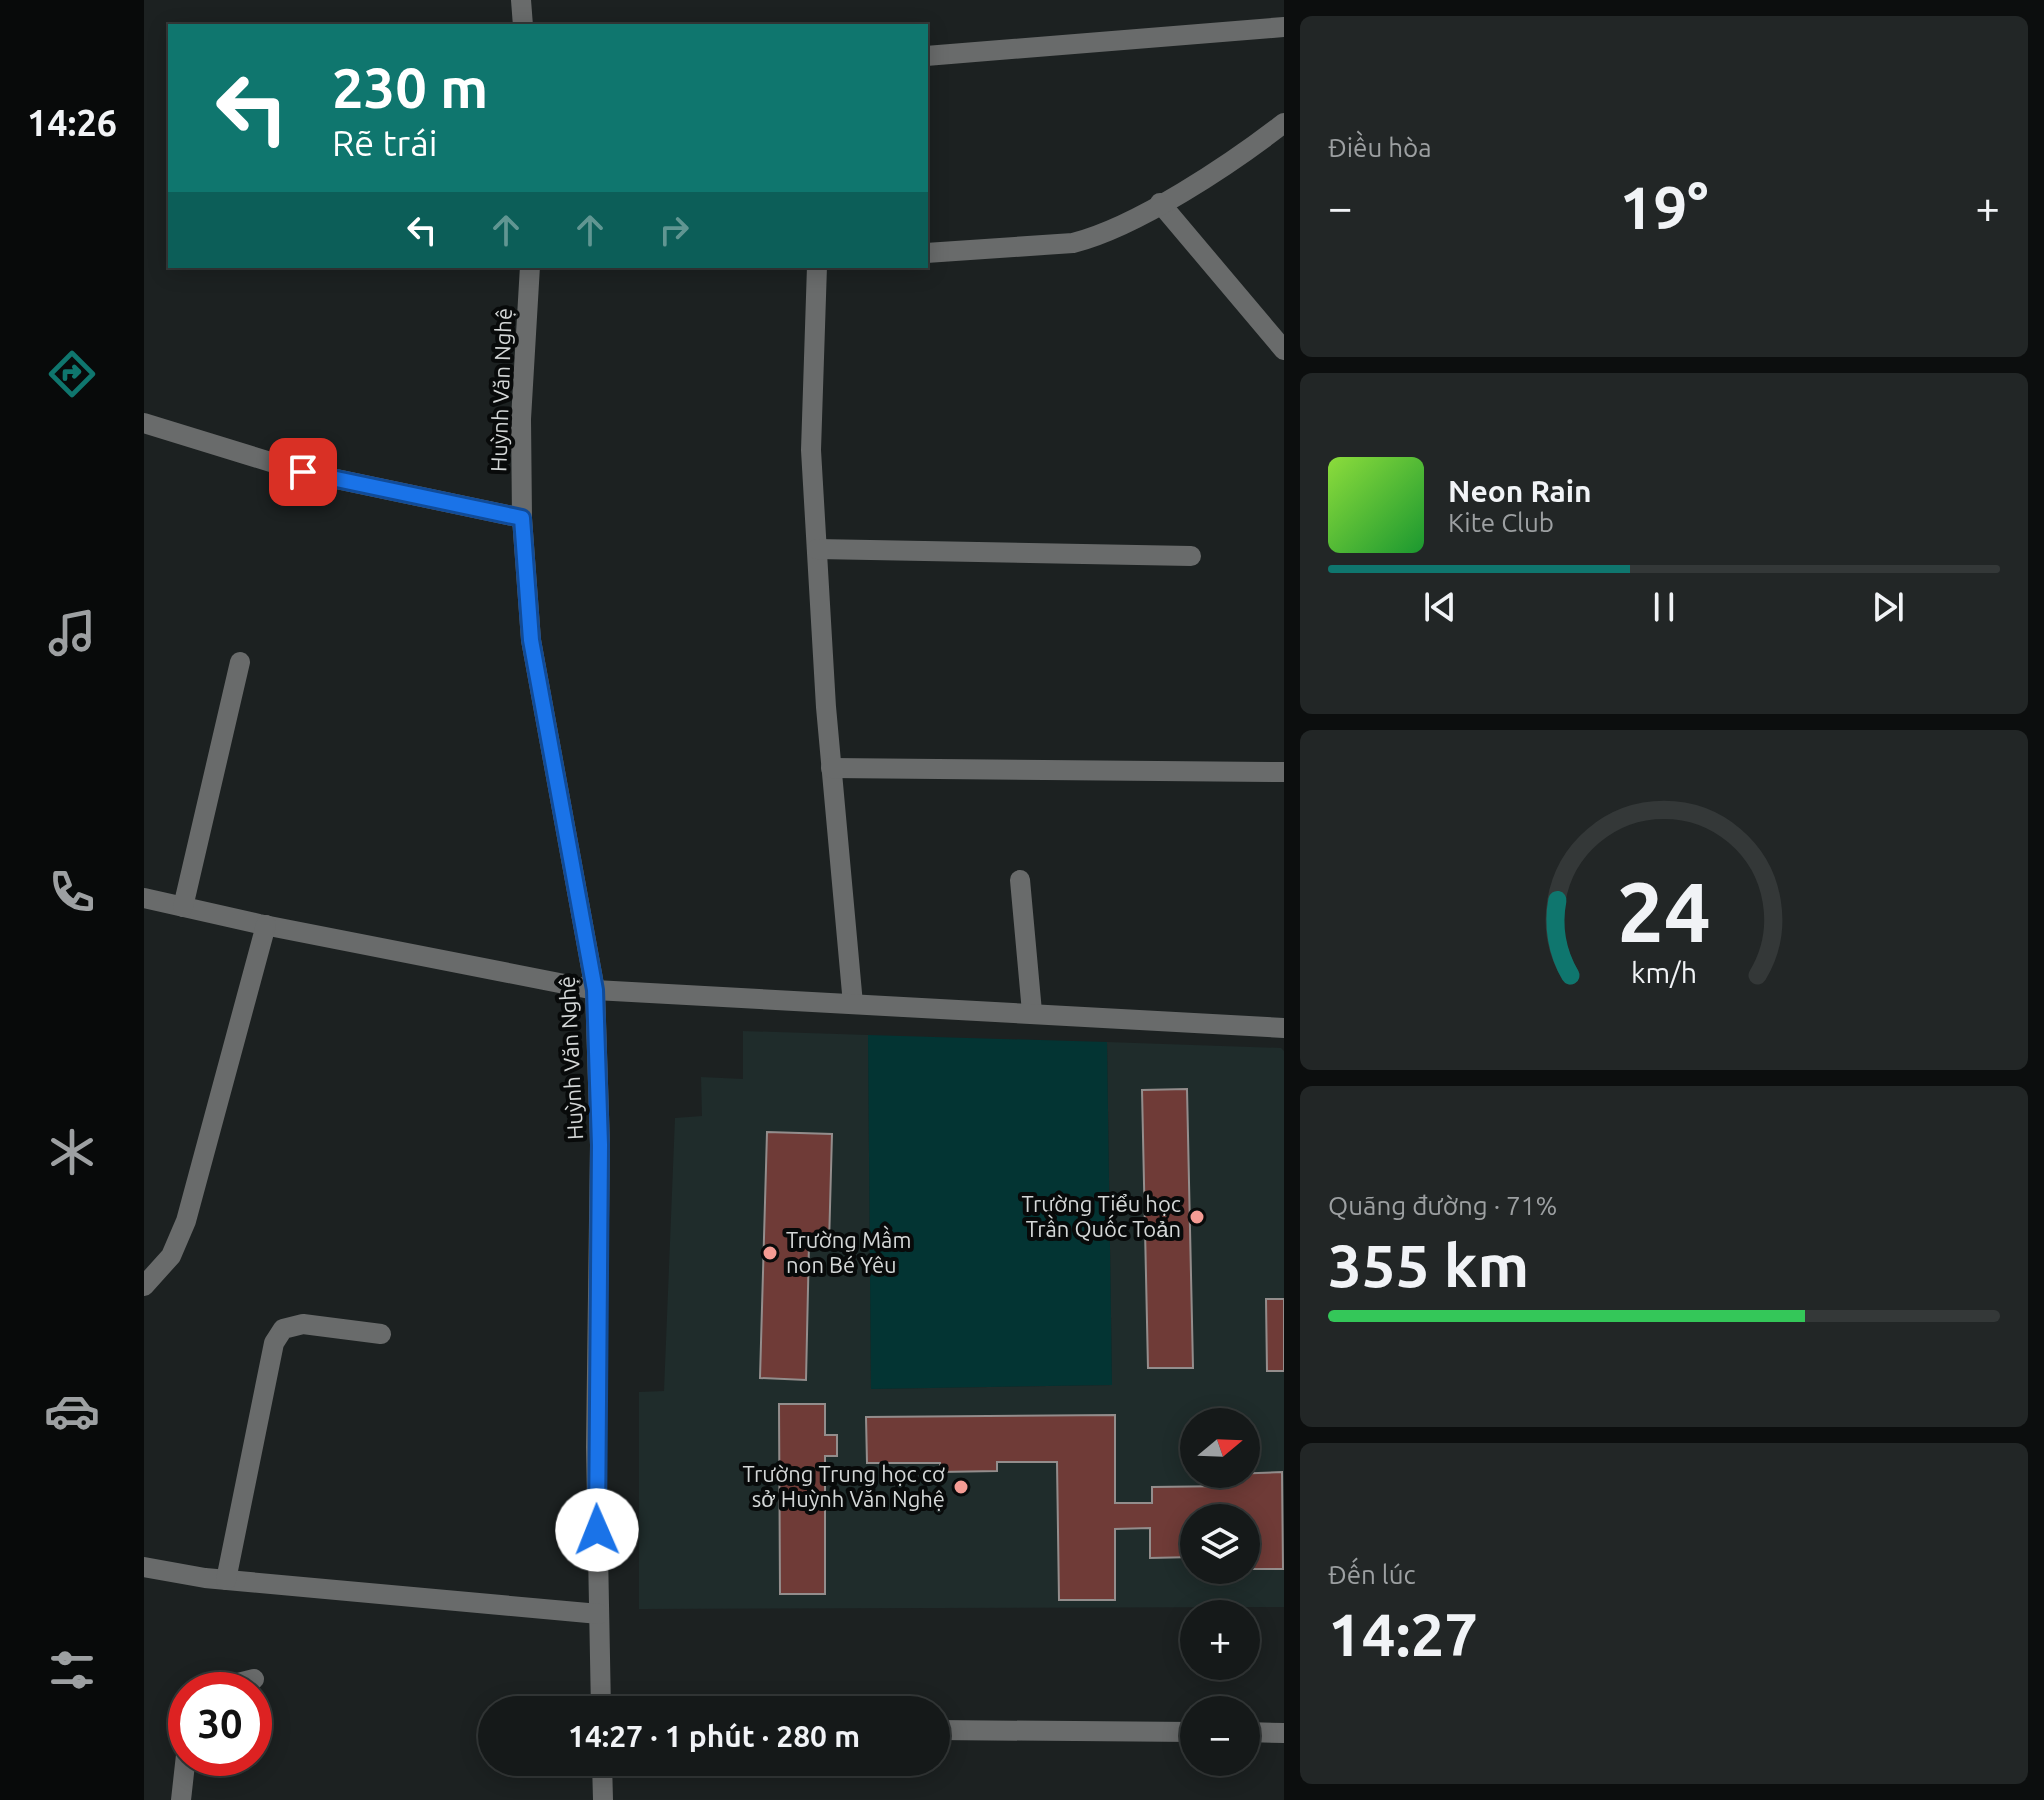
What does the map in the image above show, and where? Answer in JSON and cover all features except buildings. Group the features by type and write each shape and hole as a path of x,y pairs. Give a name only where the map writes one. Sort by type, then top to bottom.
{"street":[{"path":"521,0 523,24"},
{"path":"928,56 1284,27"},
{"path":"928,253 1073,243 1122,226 1223,166 1284,123"},
{"path":"1160,203 1284,350"},
{"name":"Huỳnh Văn Nghệ","path":"530,268 521,419 522,518 531,640 595,990 600,1145 596,1447 601,1696"},
{"path":"817,268 811,450 831,768 853,1004"},
{"path":"144,423 303,472 522,518"},
{"path":"817,549 1191,556"},
{"path":"183,907 240,662"},
{"path":"831,768 1284,772"},
{"path":"1020,880 1032,1012"},
{"path":"144,898 595,990 1284,1028"},
{"path":"144,1286 171,1256 186,1221 266,925"},
{"path":"226,1580 274,1343 283,1329 303,1324 381,1334"},
{"path":"144,1567 226,1580 599,1614"},
{"path":"950,1730 1180,1732"},
{"path":"1260,1732 1284,1733"},
{"path":"181,1800 184,1776"},
{"path":"602,1776 603,1800"}],"shaded area":[{"path":"743,1031 868,1035 871,1389 1112,1385 1107,1042 1281,1048 1284,1051 1284,1607 1260,1607 1260,1600 1180,1600 1180,1607 639,1609 639,1392 664,1391 675,1118 702,1116 701,1077 743,1079"},
{"path":"868,1035 1107,1042 1112,1385 871,1389"}],"place":[{"name":"Trường Tiểu học Trần Quốc Toản","path":"1197,1217"},
{"name":"Trường Mầm non Bé Yêu","path":"770,1253"},
{"name":"Trường Trung học cơ sở Huỳnh Văn Nghệ","path":"961,1487"}],"route":[{"path":"303,472 522,518 531,640 595,990 600,1145 597,1530"}]}
